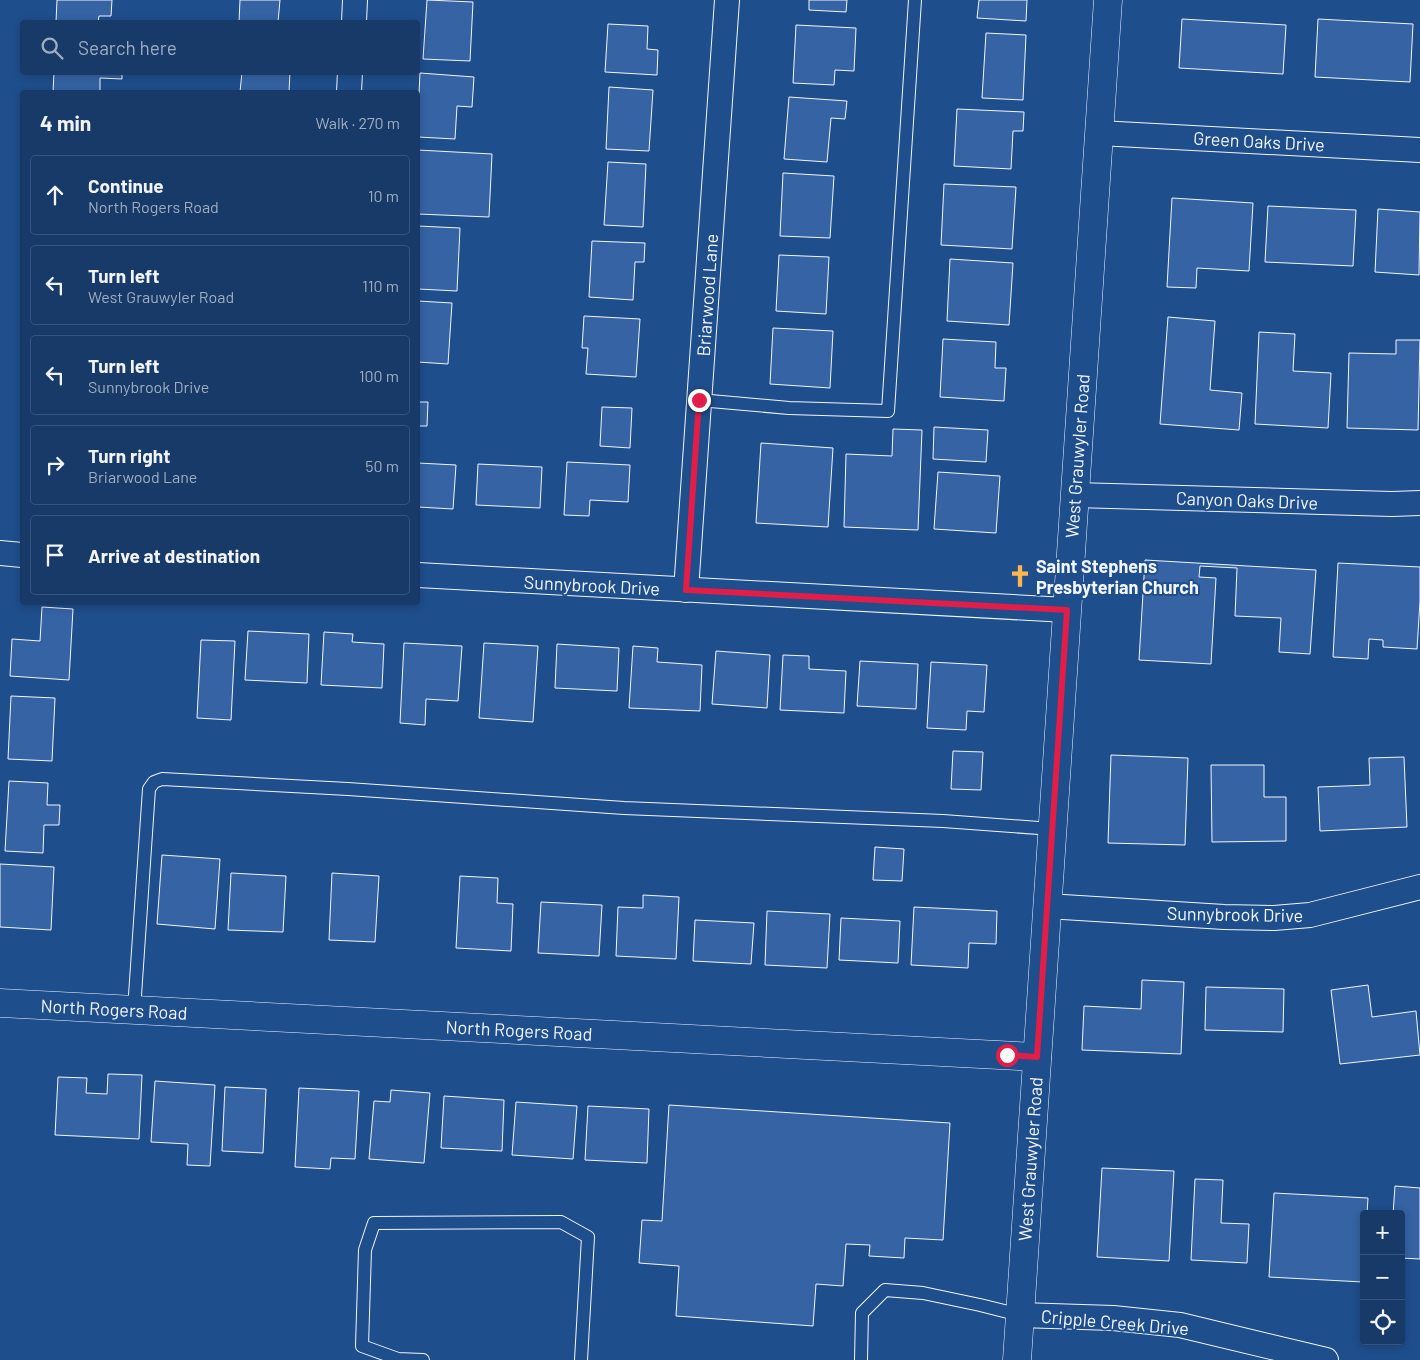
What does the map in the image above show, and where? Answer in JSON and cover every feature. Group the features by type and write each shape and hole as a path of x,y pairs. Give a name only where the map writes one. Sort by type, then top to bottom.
{"main road":[{"name":"West Grauwyler Road","path":"1017,1360 1108,0"},
{"name":"North Rogers Road","path":"0,1003 1037,1057"}],"street":[{"path":"354,20 355,0"},
{"name":"Briarwood Lane","path":"686,590 727,0"},
{"path":"349,90 350,75"},
{"name":"Green Oaks Drive","path":"1099,133 1420,150"},
{"name":"Canyon Oaks Drive","path":"1075,495 1392,504 1420,503"},
{"path":"0,553 20,554"},
{"name":"Sunnybrook Drive","path":"420,575 1067,610"},
{"name":"Sunnybrook Drive","path":"1047,906 1224,917 1274,918 1310,915 1420,888"},
{"name":"Cripple Creek Drive","path":"1020,1315 1113,1318 1180,1325 1326,1360"}],"lane":[{"path":"699,400 789,408 888,411 915,0"},
{"path":"134,1010 150,789 154,782 162,780 338,789 624,808 943,821 1052,829"},
{"path":"423,1360 398,1359 362,1346 365,1250 374,1223 561,1222 588,1237 581,1360"},
{"path":"861,1360 862,1313 885,1290 923,1293 1020,1315"}],"building":[{"path":"57,0 112,0 111,16 99,16 98,20 56,20"},
{"path":"240,0 280,0 278,20 239,20"},
{"path":"427,0 473,2 470,61 423,59"},
{"path":"809,0 847,0 846,12 809,10"},
{"path":"979,0 1027,0 1026,21 977,18"},
{"path":"1182,19 1286,25 1283,74 1179,68"},
{"path":"1318,19 1413,24 1410,82 1315,77"},
{"path":"608,24 648,26 647,49 658,50 657,75 605,72"},
{"path":"796,25 856,28 854,71 835,70 834,85 793,83"},
{"path":"986,33 1026,35 1023,100 982,98"},
{"path":"420,73 474,77 472,107 457,106 455,139 420,137"},
{"path":"54,75 122,75 122,79 100,78 100,90 53,90"},
{"path":"242,75 290,75 289,90 240,90"},
{"path":"609,87 653,90 649,151 606,149"},
{"path":"789,97 847,101 845,119 831,118 827,162 784,159"},
{"path":"957,109 1024,112 1023,131 1013,131 1011,169 954,166"},
{"path":"420,150 492,154 489,217 420,214"},
{"path":"608,162 646,164 643,227 604,225"},
{"path":"783,173 834,176 830,238 780,236"},
{"path":"944,184 1016,187 1012,249 941,245"},
{"path":"1172,198 1253,203 1249,271 1197,268 1196,288 1167,287"},
{"path":"1268,206 1356,210 1353,266 1265,262"},
{"path":"1378,209 1420,212 1419,275 1375,272"},
{"path":"420,226 460,228 457,291 420,289"},
{"path":"592,241 645,243 644,262 635,262 633,300 589,297"},
{"path":"779,255 829,257 826,314 776,311"},
{"path":"950,259 1013,263 1009,325 947,321"},
{"path":"420,301 452,303 448,364 420,362"},
{"path":"584,316 640,319 636,377 586,374 588,348 582,348"},
{"path":"1168,317 1215,321 1210,390 1242,393 1239,430 1160,424"},
{"path":"773,328 833,331 830,388 770,384"},
{"path":"1259,332 1295,334 1293,371 1331,373 1328,428 1255,424"},
{"path":"943,339 996,342 995,368 1006,368 1004,401 940,397"},
{"path":"1396,340 1420,340 1418,430 1347,428 1349,353 1396,354"},
{"path":"420,402 428,402 427,426 420,426"},
{"path":"602,407 632,408 630,448 600,446"},
{"path":"934,427 988,430 986,462 933,459"},
{"path":"893,429 922,430 918,530 844,527 846,454 892,456"},
{"path":"761,443 833,448 828,527 756,523"},
{"path":"567,462 630,465 628,502 590,500 589,516 564,515"},
{"path":"420,463 456,465 453,509 420,507"},
{"path":"478,464 542,467 540,508 476,505"},
{"path":"938,472 1000,476 996,533 934,529"},
{"path":"1145,560 1316,570 1310,654 1279,652 1281,618 1235,616 1237,568 1200,566 1199,577 1216,578 1211,664 1139,660"},
{"path":"1338,563 1420,567 1417,649 1383,647 1383,640 1369,639 1368,659 1333,657"},
{"path":"42,607 73,609 69,680 10,676 12,639 40,641"},
{"path":"248,631 309,634 307,683 245,680"},
{"path":"324,632 353,634 352,642 384,644 382,688 321,685"},
{"path":"201,640 235,641 231,720 197,718"},
{"path":"404,643 462,646 458,701 426,699 425,725 400,723"},
{"path":"484,643 538,646 533,722 479,718"},
{"path":"557,644 619,648 617,691 555,688"},
{"path":"633,646 658,648 657,662 702,665 700,711 629,708"},
{"path":"716,651 770,655 767,708 712,704"},
{"path":"783,655 809,656 809,669 846,671 844,713 780,710"},
{"path":"860,661 918,664 916,709 857,706"},
{"path":"931,662 987,665 984,712 967,711 966,730 927,728"},
{"path":"11,696 55,698 52,761 8,759"},
{"path":"953,751 983,752 981,790 951,789"},
{"path":"1111,755 1188,758 1185,845 1108,843"},
{"path":"1404,757 1407,827 1320,831 1318,787 1370,785 1369,758"},
{"path":"1211,765 1264,765 1264,797 1286,797 1286,841 1212,842"},
{"path":"9,781 48,783 47,805 60,805 59,825 44,825 43,853 5,851"},
{"path":"875,847 904,849 902,881 873,880"},
{"path":"162,855 220,859 215,929 157,924"},
{"path":"0,864 54,867 51,930 0,927"},
{"path":"231,873 286,876 283,932 228,930"},
{"path":"332,873 379,876 375,942 329,940"},
{"path":"460,876 498,878 497,903 513,904 511,951 456,948"},
{"path":"643,895 679,897 676,959 616,956 618,907 643,908"},
{"path":"541,902 602,905 599,956 538,953"},
{"path":"914,907 997,911 996,944 969,943 968,968 911,965"},
{"path":"767,911 830,914 827,968 765,965"},
{"path":"841,918 900,921 898,963 839,960"},
{"path":"695,920 754,923 751,964 693,961"},
{"path":"1142,980 1184,982 1181,1054 1082,1050 1084,1006 1141,1009"},
{"path":"1368,985 1372,1017 1416,1011 1420,1055 1340,1064 1331,990"},
{"path":"1206,987 1284,989 1283,1032 1205,1030"},
{"path":"108,1074 142,1075 139,1139 55,1135 58,1077 87,1078 86,1093 107,1094"},
{"path":"155,1081 215,1085 210,1166 187,1165 188,1144 151,1142"},
{"path":"225,1087 266,1089 263,1153 222,1151"},
{"path":"299,1088 359,1091 355,1159 331,1158 330,1169 295,1167"},
{"path":"391,1090 430,1093 424,1163 369,1159 374,1101 390,1102"},
{"path":"444,1096 504,1100 502,1151 441,1148"},
{"path":"516,1102 577,1106 573,1159 512,1155"},
{"path":"669,1105 950,1123 943,1240 905,1238 904,1258 869,1256 870,1245 846,1244 843,1286 816,1284 813,1326 676,1316 679,1266 639,1263 642,1220 662,1221"},
{"path":"588,1106 649,1109 647,1163 585,1160"},
{"path":"1102,1168 1174,1171 1169,1261 1097,1257"},
{"path":"1195,1179 1223,1180 1221,1223 1249,1224 1247,1263 1191,1260"},
{"path":"1395,1186 1420,1188 1420,1259 1405,1258 1405,1210 1393,1210"},
{"path":"1274,1193 1368,1198 1367,1210 1360,1210 1360,1282 1269,1277"}],"place":[{"name":"Saint Stephens Presbyterian Church","path":"1020,576"}],"route":[{"path":"699,400 686,590 1067,610 1037,1057 1007,1055"}]}
